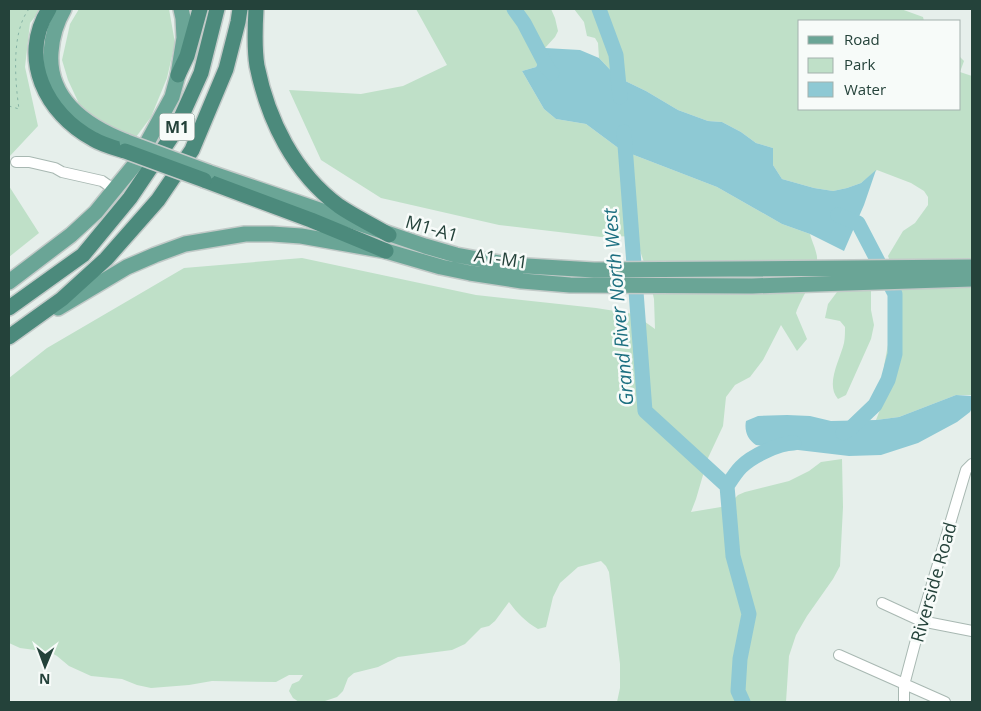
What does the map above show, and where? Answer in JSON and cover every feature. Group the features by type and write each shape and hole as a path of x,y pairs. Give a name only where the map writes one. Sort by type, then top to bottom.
{"highway":[{"path":"49,9 41,24 37,47 41,81 50,102 68,122 93,140 126,147 206,176 386,251"},
{"path":"178,75 188,56 200,9"},
{"name":"M1","path":"9,308 83,255 130,198 174,133 201,73 217,9"},
{"name":"M1","path":"14,333 62,299 106,259 158,200 192,150 226,69 240,9"},
{"path":"256,9 257,65 265,97 277,130 289,151 301,170 339,206 389,235"},
{"path":"14,333 52,311"}],"main road":[{"path":"64,9 58,18 51,46 50,62 52,75 58,89 72,110 82,119 126,147"},
{"path":"9,282 71,235 96,212 136,163 172,98 184,38 181,9"},
{"name":"M1-A1","path":"206,176 320,209 389,235 456,255 510,265 614,278"},
{"name":"A1-M1","path":"9,342 52,311 127,267 185,244 245,234 301,236 386,251 441,267 513,280 570,285 614,278"},
{"path":"614,278 972,266"},
{"path":"614,278 752,286 972,279"}],"street":[{"path":"16,162 28,162 102,181 115,190"},
{"name":"Riverside Road","path":"904,702 904,685 921,621 966,470 972,464"},
{"path":"882,603 921,621 972,631"},
{"path":"839,655 946,702"}],"path":[{"path":"9,106 20,109 16,86 18,36 25,14 29,9"}],"green space":[{"path":"9,9 41,9 30,23 25,67 38,126 9,157"},
{"path":"79,9 169,9 175,43 167,78 151,117 136,137 112,127 81,108 68,80 62,60 70,24"},
{"path":"416,9 551,9 558,31 545,48 536,67 522,71 544,109 556,119 586,124 621,150 717,187 782,224 810,234 817,255 816,267 812,280 796,313 807,339 797,351 781,325 763,360 750,377 735,385 726,397 723,426 708,458 691,512 727,506 738,495 745,492 789,481 809,471 821,462 842,459 843,507 840,566 796,635 789,656 786,702 617,702 620,688 620,664 609,572 601,561 578,567 560,583 553,597 546,627 538,629 522,617 509,602 495,621 489,626 481,628 465,644 452,650 398,657 378,667 354,673 348,678 343,691 337,697 322,702 299,702 293,698 289,691 292,684 299,681 303,675 289,675 276,682 212,681 151,688 122,679 91,676 69,666 50,652 20,648 9,643 9,378 47,348 184,268 302,258 476,295 634,314 655,329 654,299 649,277 635,236 601,237 499,225 381,198 321,160 289,90 361,94 403,86 447,65"},
{"path":"574,9 901,9 923,17 924,20 798,20 798,110 961,110 961,72 972,76 972,395 956,395 899,417 876,420 883,402 884,366 890,334 900,304 898,283 888,256 903,231 915,223 928,205 928,197 924,191 911,183 877,170 861,183 833,191 782,179 773,165 773,148 756,143 722,122 708,121 678,110 617,77 599,58 598,43 595,38 587,36 584,22"},
{"path":"961,58 964,61 961,69"},
{"path":"9,186 39,233 9,257"},
{"path":"840,272 871,288 871,310 874,325 871,339 846,395 838,399 834,393 833,379 844,343 845,327 840,321 825,318 828,304 837,292 835,277"}],"water":[{"path":"545,48 580,50 599,58 617,77 678,110 708,121 722,122 756,143 773,148 773,165 782,179 833,191 861,183 876,170 864,205 844,251 810,234 782,224 717,187 621,150 586,124 556,119 544,109 522,71 536,67"},
{"path":"956,395 972,396 970,412 957,422 918,443 881,455 849,456 756,445 746,432 746,421 758,416 810,416 831,421 876,420 899,417"}],"waterway":[{"name":"Grand River North West","path":"514,9 552,73"},
{"path":"599,9 616,55 620,97"},
{"name":"Grand River North West","path":"624,132 645,411 727,486 733,556 749,614 740,659 738,691 743,702"},
{"path":"838,215 858,223 895,294 895,354 888,380 875,405 851,428 843,433"},
{"path":"727,486 739,469 752,459 766,451 794,443"}]}
